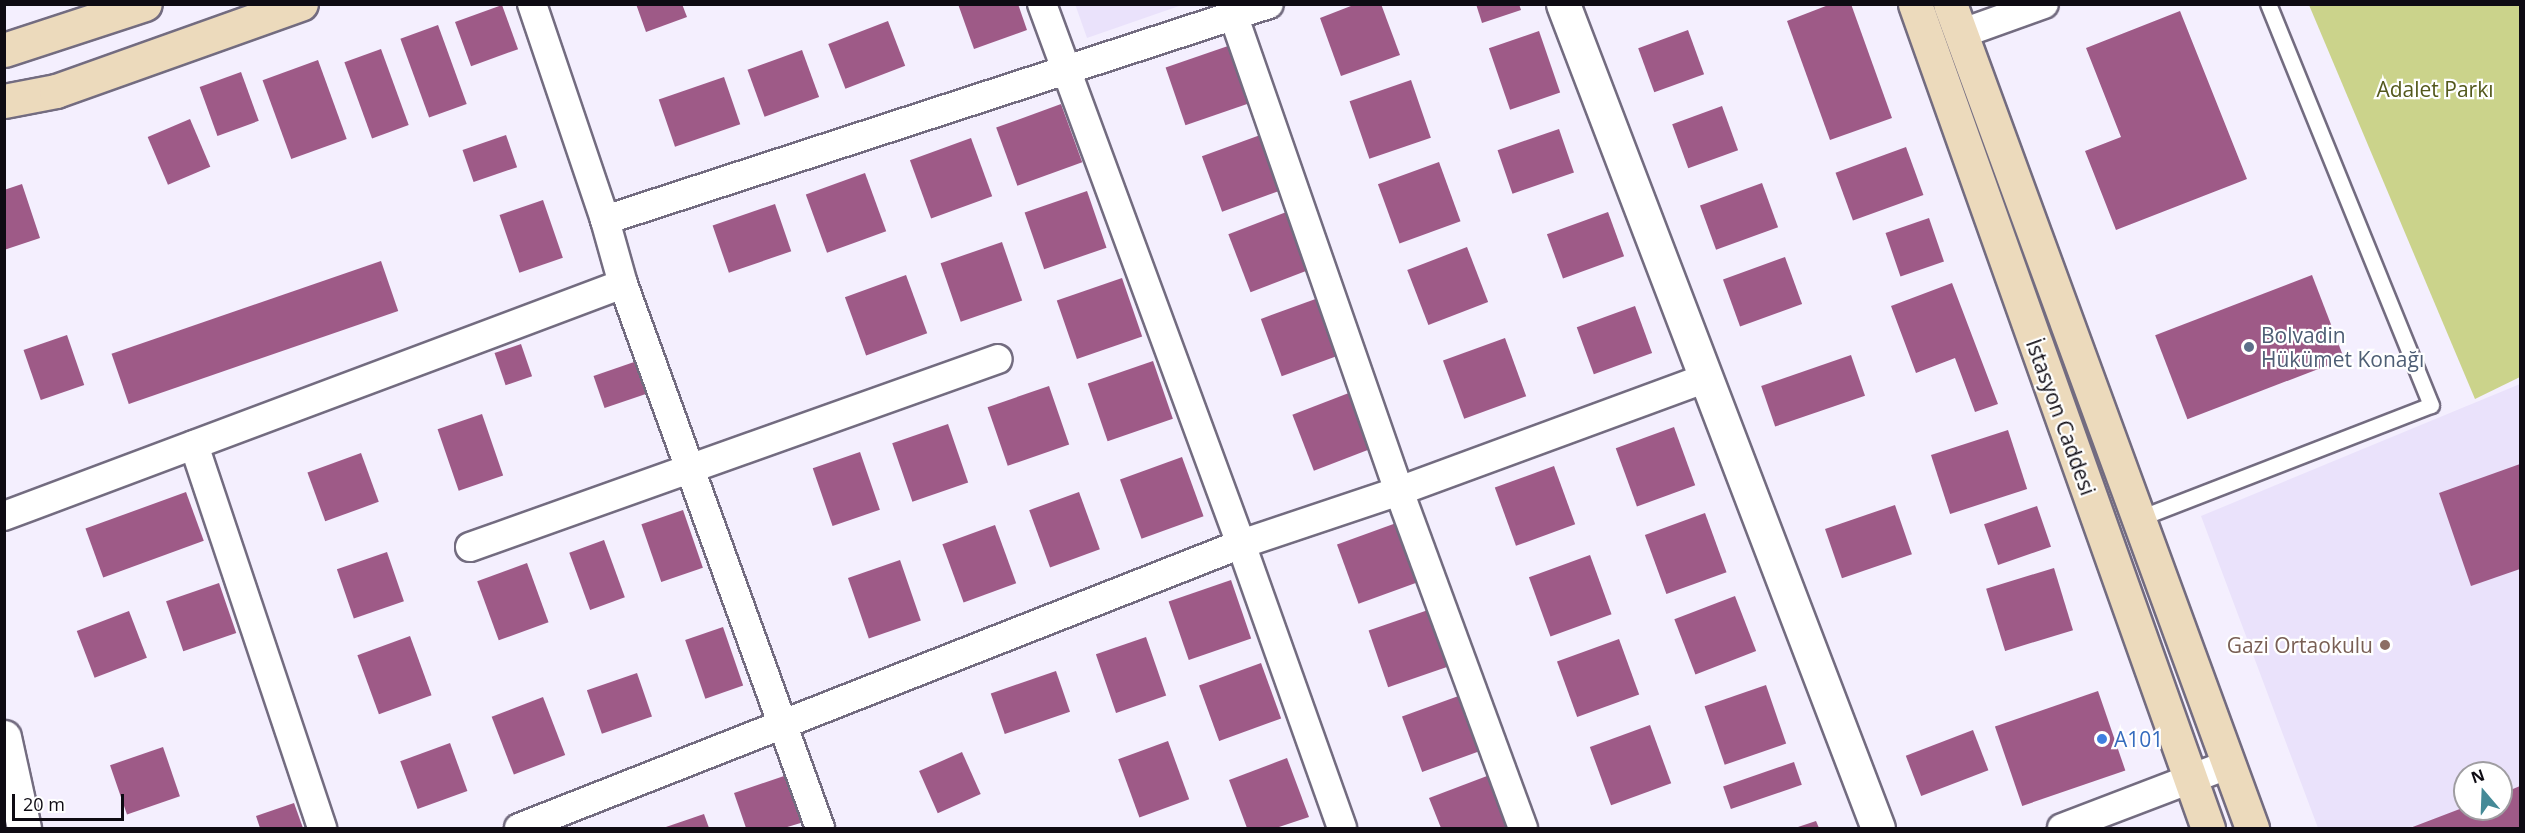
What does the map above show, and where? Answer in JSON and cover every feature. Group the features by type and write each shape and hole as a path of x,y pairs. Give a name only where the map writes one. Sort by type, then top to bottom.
{"main road":[{"path":"4,50 145,4"},
{"path":"4,101 56,91 301,4"},
{"name":"İstasyon Caddesi","path":"1915,4 2208,828"},
{"path":"1955,19 2252,828"}],"street":[{"path":"532,4 605,219 623,284 820,828"},
{"path":"1042,4 1064,69 1242,544 1342,828"},
{"path":"605,219 1269,4"},
{"path":"1563,4 1878,828"},
{"path":"1955,19 2044,4"},
{"path":"1234,17 1400,491 1523,828"},
{"path":"4,516 623,284"},
{"path":"470,547 689,467 998,359"},
{"path":"519,828 1242,544 1400,491 1706,378"},
{"path":"194,445 322,828"},
{"path":"4,737 24,828"},
{"path":"2062,828 2227,765"}],"lane":[{"path":"2137,519 2431,405 2268,4"}],"shaded area":[{"path":"1075,4 1182,4 1182,5 1087,38"},
{"name":"Gazi Ortaokulu","path":"2520,384 2520,828 2318,828 2201,516"}],"green space":[{"name":"Adalet Parkı","path":"2309,5 2520,5 2520,377 2475,399"}],"building":[{"path":"636,4 682,4 687,17 646,32"},
{"path":"958,4 1018,4 1027,30 974,49"},
{"path":"1356,4 1381,4 1400,55 1341,76 1320,18"},
{"path":"1476,4 1519,4 1521,10 1482,23"},
{"path":"1831,4 1851,4 1892,118 1830,140 1787,21"},
{"path":"502,5 518,49 471,66 455,22"},
{"path":"2180,11 2247,179 2116,230 2085,151 2121,137 2086,48"},
{"path":"888,21 905,66 845,89 828,44"},
{"path":"438,25 467,104 429,118 400,39"},
{"path":"1688,30 1704,74 1654,92 1638,48"},
{"path":"1539,31 1560,92 1510,110 1489,48"},
{"path":"1228,46 1248,104 1185,125 1166,67"},
{"path":"381,49 409,125 372,138 344,62"},
{"path":"802,50 819,97 765,117 747,70"},
{"path":"318,60 347,139 291,159 263,80"},
{"path":"241,72 259,121 217,136 200,87"},
{"path":"724,77 740,124 675,147 659,99"},
{"path":"1411,80 1431,138 1369,159 1350,101"},
{"path":"1061,104 1082,162 1017,186 996,128"},
{"path":"1722,106 1738,150 1688,168 1672,124"},
{"path":"190,119 210,167 168,185 148,137"},
{"path":"1559,129 1574,172 1513,194 1498,150"},
{"path":"1263,134 1283,189 1222,212 1202,156"},
{"path":"506,135 517,167 474,182 463,150"},
{"path":"971,138 992,196 931,218 910,160"},
{"path":"1906,147 1923,195 1853,221 1836,173"},
{"path":"1439,162 1461,221 1399,243 1378,184"},
{"path":"865,173 886,231 827,253 806,195"},
{"path":"1762,183 1778,227 1716,250 1700,206"},
{"path":"22,184 40,238 4,250 4,190"},
{"path":"1087,191 1107,248 1044,269 1025,212"},
{"path":"543,200 563,258 519,273 500,215"},
{"path":"775,204 791,251 729,273 713,225"},
{"path":"1289,211 1311,269 1251,292 1228,234"},
{"path":"1608,212 1624,256 1563,278 1547,234"},
{"path":"1929,218 1944,261 1900,276 1886,233"},
{"path":"1002,242 1022,301 961,322 941,263"},
{"path":"1467,247 1488,302 1428,325 1407,270"},
{"path":"1785,257 1802,304 1740,327 1723,280"},
{"path":"381,261 398,311 129,404 112,354"},
{"path":"906,275 927,333 866,355 845,297"},
{"name":"Bolvadin Hükümet Konağı","path":"2312,275 2344,359 2187,419 2155,335"},
{"path":"1122,278 1142,337 1077,359 1057,300"},
{"path":"1952,283 1998,404 1975,412 1955,358 1916,373 1891,306"},
{"path":"1321,297 1342,354 1282,376 1261,319"},
{"path":"1635,306 1652,353 1594,374 1577,327"},
{"path":"67,335 84,385 41,400 24,350"},
{"path":"1505,338 1526,396 1464,419 1443,361"},
{"path":"521,344 532,376 506,385 495,353"},
{"path":"1851,355 1865,396 1775,427 1761,386"},
{"path":"637,361 648,393 605,408 594,376"},
{"path":"1153,361 1173,419 1108,441 1088,383"},
{"path":"1049,386 1069,445 1008,466 988,407"},
{"path":"1354,391 1376,447 1314,471 1292,415"},
{"path":"482,414 503,475 459,491 438,429"},
{"path":"948,424 968,483 912,502 892,443"},
{"path":"1674,427 1695,485 1637,506 1616,448"},
{"path":"2008,430 2027,489 1950,514 1931,455"},
{"path":"860,452 880,510 833,526 813,468"},
{"path":"361,453 379,502 325,521 307,472"},
{"path":"1182,457 1204,516 1142,539 1120,480"},
{"path":"2520,464 2520,569 2471,586 2439,493"},
{"path":"1554,466 1575,524 1516,546 1495,488"},
{"path":"186,492 204,541 103,577 85,529"},
{"path":"1079,492 1100,549 1050,567 1029,510"},
{"path":"1895,505 1912,554 1842,578 1825,529"},
{"path":"2037,506 2051,547 1998,565 1984,524"},
{"path":"683,510 703,568 661,582 641,524"},
{"path":"1705,513 1727,572 1666,594 1645,535"},
{"path":"1399,522 1421,581 1359,604 1337,545"},
{"path":"995,525 1016,583 964,602 942,544"},
{"path":"604,540 625,597 590,610 569,553"},
{"path":"387,552 404,601 354,618 337,569"},
{"path":"1590,555 1612,614 1550,636 1529,577"},
{"path":"900,560 921,621 869,638 848,578"},
{"path":"527,563 549,622 499,640 477,581"},
{"path":"2054,568 2073,630 2005,651 1986,589"},
{"path":"1231,580 1251,639 1189,660 1169,601"},
{"path":"219,583 236,633 183,651 166,601"},
{"path":"1735,596 1756,651 1695,674 1674,619"},
{"path":"1431,609 1451,666 1388,687 1369,630"},
{"path":"129,611 147,658 95,678 77,631"},
{"path":"723,627 743,686 705,699 685,640"},
{"path":"410,636 432,695 379,714 357,655"},
{"path":"1146,637 1166,696 1116,713 1096,654"},
{"path":"1619,639 1639,694 1577,717 1557,662"},
{"path":"1261,663 1281,718 1219,741 1199,686"},
{"path":"1056,671 1070,712 1005,734 991,693"},
{"path":"637,673 652,716 602,734 587,690"},
{"path":"1766,685 1786,744 1725,765 1705,706"},
{"path":"2098,691 2125,770 2022,806 1995,726"},
{"path":"1464,694 1484,749 1422,772 1402,717"},
{"path":"543,697 565,755 514,775 492,717"},
{"path":"1650,725 1671,783 1611,805 1590,747"},
{"path":"1973,730 1988,770 1921,796 1906,756"},
{"path":"1168,741 1189,799 1139,817 1118,759"},
{"path":"450,743 467,791 418,809 400,761"},
{"path":"163,747 180,796 127,814 110,765"},
{"path":"962,752 981,794 938,813 919,771"},
{"path":"1287,758 1309,817 1276,828 1247,828 1229,780"},
{"path":"1794,762 1802,785 1731,809 1723,786"},
{"path":"787,775 804,822 784,828 746,828 734,793"},
{"path":"1487,776 1507,828 1441,828 1429,798"},
{"path":"2520,786 2520,828 2410,828 2453,812 2453,821 2513,821 2513,789"},
{"path":"294,803 303,828 260,828 256,816"},
{"path":"704,814 709,828 663,828"},
{"path":"1816,821 1819,828 1795,828"}],"place":[{"name":"Bolvadin Hükümet Konağı","path":"2249,347"},
{"name":"Gazi Ortaokulu","path":"2385,645"},
{"name":"A101","path":"2102,739"}]}
